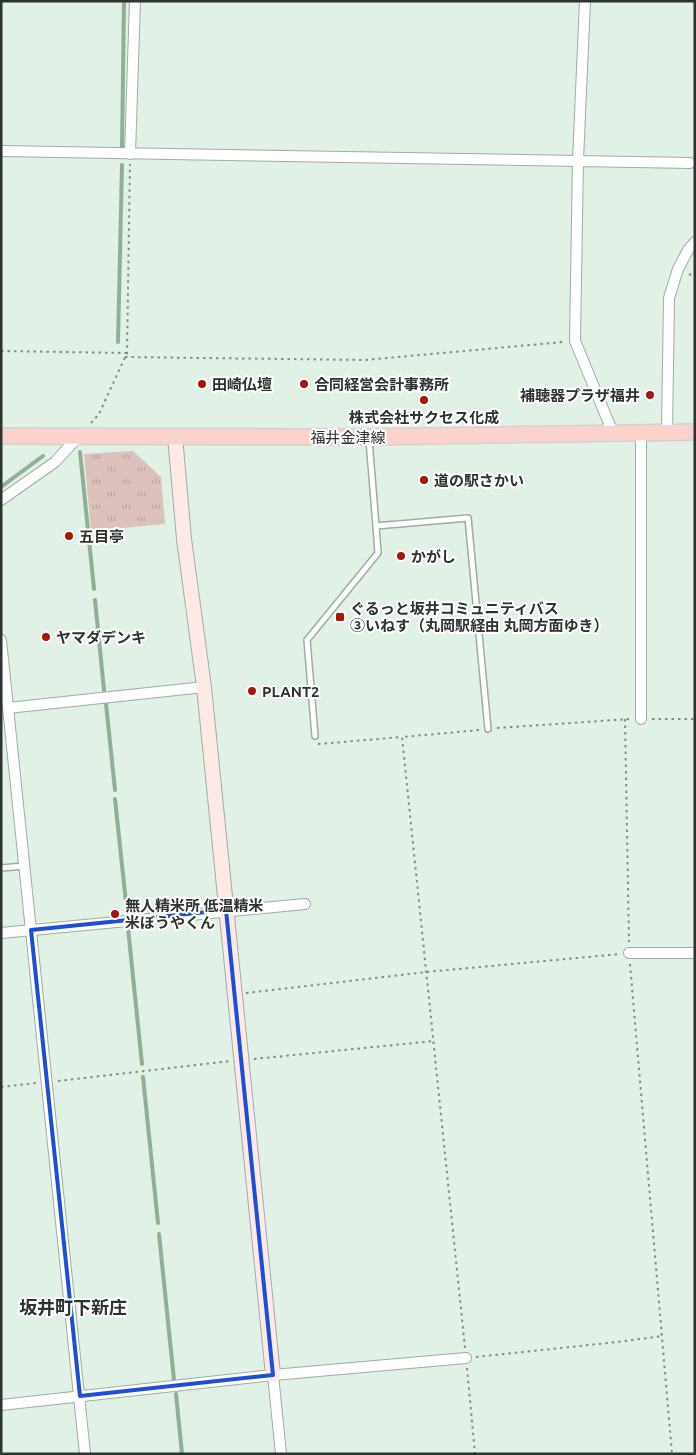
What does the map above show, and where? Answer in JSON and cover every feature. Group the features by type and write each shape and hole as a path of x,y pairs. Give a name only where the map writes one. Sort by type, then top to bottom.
{"main road":[{"name":"福井金津線","path":"1,436 369,437 695,432"}],"street":[{"path":"130,154 135,1"},
{"path":"585,1 578,160 575,341 613,433"},
{"path":"1,151 690,163"},
{"path":"667,432 669,298 678,269 688,250 695,242"},
{"path":"641,433 641,719"},
{"path":"1,500 55,462 79,436"},
{"path":"175,436 184,539 204,687 281,1454"},
{"path":"1,640 85,1454"},
{"path":"8,708 204,687"},
{"path":"1,933 226,910 305,904"},
{"path":"630,953 695,953"},
{"path":"1,1405 273,1375 466,1358"}],"lane":[{"path":"315,736 307,640 378,553 369,437"},
{"path":"376,526 468,518 488,729"},
{"path":"1,868 24,866"}],"path":[{"path":"79,436 99,414 127,353 130,154"},
{"path":"125,357 366,360 575,341"},
{"path":"1,351 127,353"},
{"path":"625,719 630,953 672,1454"},
{"path":"316,744 625,719 695,719"},
{"path":"402,737 475,1454"},
{"path":"235,995 426,972 630,953"},
{"path":"1,1087 47,1082"},
{"path":"466,1358 663,1336"}],"highlighted area":[{"path":"226,910 273,1375 80,1396 31,930"}],"green space":[{"path":"133,451 161,477 165,524 91,531 84,454"}],"waterway":[{"path":"122,149 124,1"},
{"path":"118,342 122,165"},
{"path":"80,452 94,589"},
{"path":"1,487 43,456"},
{"path":"95,600 104,690"},
{"path":"106,704 115,790"},
{"path":"115,799 127,912"},
{"path":"128,928 142,1064"},
{"path":"143,1077 158,1223"},
{"path":"159,1234 174,1380"},
{"path":"176,1394 182,1454"}],"place":[{"name":"田崎仏壇","path":"202,384"},
{"name":"合同経営会計事務所","path":"304,384"},
{"name":"補聴器プラザ福井","path":"650,395"},
{"name":"株式会社サクセス化成","path":"424,400"},
{"name":"道の駅さかい","path":"424,480"},
{"name":"五目亭","path":"69,536"},
{"name":"かがし","path":"401,556"},
{"name":"ぐるっと坂井コミュニティバス ③いねす（丸岡駅経由 丸岡方面ゆき）","path":"340,617"},
{"name":"ヤマダデンキ","path":"46,637"},
{"name":"PLANT2","path":"252,691"},
{"name":"無人精米所 低温精米 米ぼうやくん","path":"115,914"}],"district":[{"name":"坂井町下新庄","path":"73,1307"}]}
